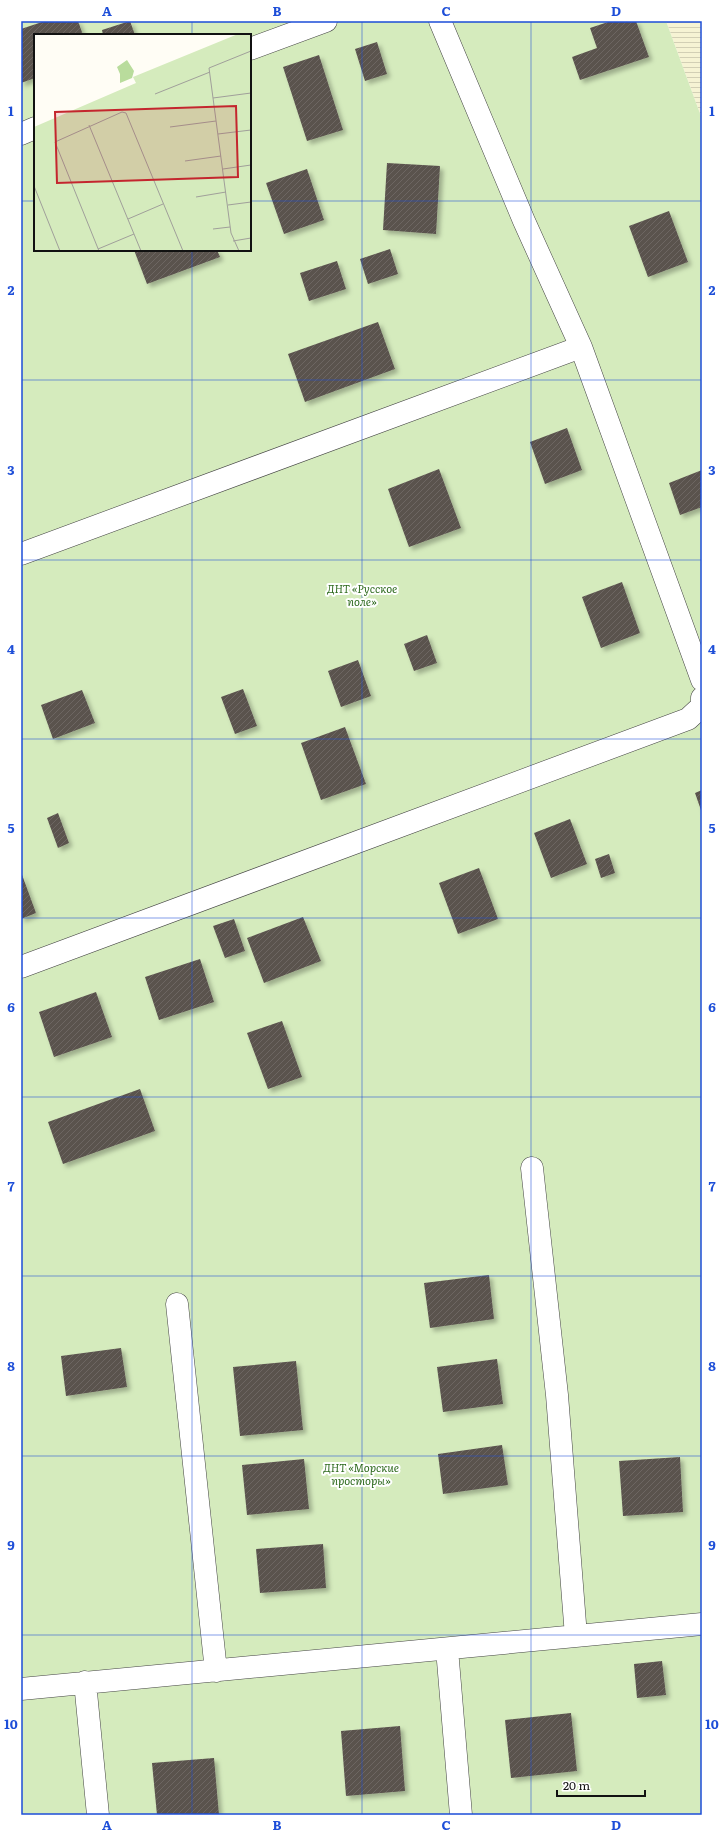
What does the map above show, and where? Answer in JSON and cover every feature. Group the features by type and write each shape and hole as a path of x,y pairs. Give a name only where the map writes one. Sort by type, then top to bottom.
{"street":[{"path":"251,49 326,21"},
{"path":"440,21 524,221 581,347 702,680"},
{"path":"21,134 34,128"},
{"path":"21,554 581,347"},
{"path":"21,967 688,719 702,706 702,698"},
{"path":"532,1168 557,1395 576,1636"},
{"path":"177,1304 216,1670"},
{"path":"21,1688 702,1624"},
{"path":"447,1649 461,1815"},
{"path":"85,1682 98,1815"}],"shaded area":[{"path":"666,21 702,21 702,119"}],"green space":[{"path":"21,21 666,21 702,119 702,1815 21,1815"}],"building":[{"path":"45,21 78,21 83,34 34,34 34,78 21,83 21,29"},
{"path":"130,21 135,34 103,34 102,30"},
{"path":"611,21 636,21 649,57 580,80 572,57 597,48 590,28"},
{"path":"377,42 387,74 365,81 355,49"},
{"path":"319,55 343,130 307,141 283,67"},
{"path":"387,163 440,166 436,234 383,230"},
{"path":"307,169 324,220 284,234 266,183"},
{"path":"669,211 688,262 648,277 629,226"},
{"path":"390,249 398,274 368,284 360,259"},
{"path":"134,251 217,251 220,257 147,284"},
{"path":"337,261 346,289 309,301 300,273"},
{"path":"378,322 395,369 305,402 288,354"},
{"path":"567,428 582,470 545,484 530,442"},
{"path":"439,469 461,528 409,547 388,489"},
{"path":"702,470 702,507 680,515 669,483"},
{"path":"622,582 640,633 601,648 582,597"},
{"path":"427,635 437,663 414,671 404,644"},
{"path":"358,660 371,696 341,707 328,671"},
{"path":"243,689 257,726 235,734 221,697"},
{"path":"82,690 95,723 53,739 41,705"},
{"path":"345,727 366,784 321,800 301,743"},
{"path":"702,790 702,813 695,793"},
{"path":"58,813 69,843 58,848 47,818"},
{"path":"570,819 587,864 551,878 534,833"},
{"path":"609,854 615,873 601,878 595,859"},
{"path":"479,868 498,919 458,934 439,883"},
{"path":"21,872 36,913 21,919"},
{"path":"303,917 321,961 264,983 247,938"},
{"path":"234,919 245,951 225,958 213,926"},
{"path":"200,959 214,1002 159,1020 145,977"},
{"path":"96,992 112,1037 54,1057 39,1012"},
{"path":"282,1021 302,1077 268,1089 247,1033"},
{"path":"140,1089 155,1131 63,1164 48,1122"},
{"path":"489,1275 494,1319 430,1328 424,1283"},
{"path":"121,1348 127,1387 66,1396 61,1356"},
{"path":"497,1359 503,1404 443,1412 437,1367"},
{"path":"296,1361 303,1430 240,1436 233,1367"},
{"path":"502,1445 508,1485 443,1494 438,1454"},
{"path":"680,1457 683,1512 623,1516 619,1461"},
{"path":"304,1459 309,1509 247,1515 242,1465"},
{"path":"323,1544 326,1588 260,1593 256,1549"},
{"path":"662,1661 666,1695 637,1698 634,1664"},
{"path":"571,1713 577,1771 511,1778 505,1720"},
{"path":"400,1726 405,1791 346,1796 341,1731"},
{"path":"214,1758 219,1815 157,1815 152,1763"}],"park label":[{"name":"ДНТ «Русское поле»","path":"362,595"},
{"name":"ДНТ «Морские просторы»","path":"361,1474"}]}
